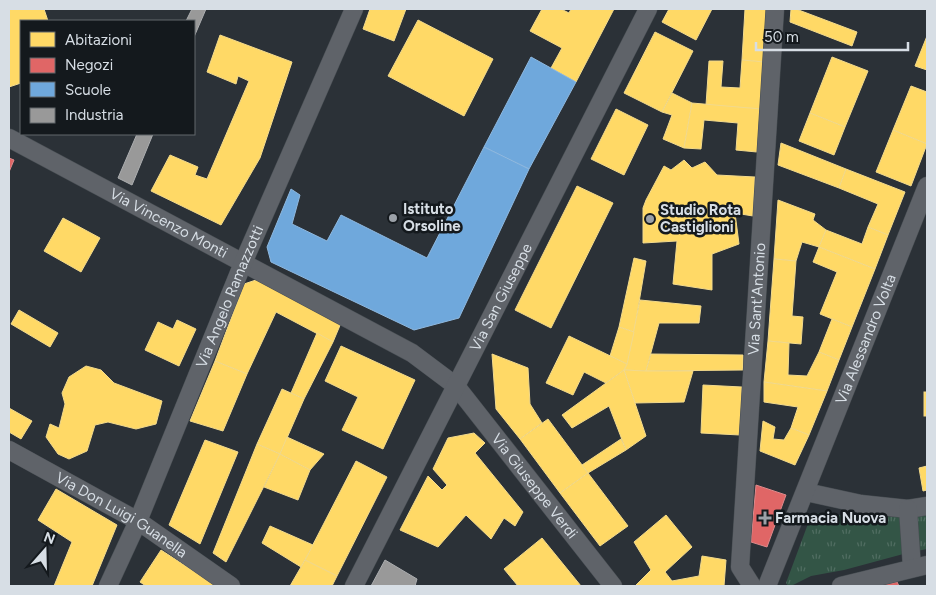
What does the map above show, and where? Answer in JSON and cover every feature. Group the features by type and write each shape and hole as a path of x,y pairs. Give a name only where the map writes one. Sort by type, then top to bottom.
{"street":[{"name":"Via Angelo Ramazzotti","path":"108,586 138,521 243,263 354,9"},
{"name":"Via San Giuseppe","path":"354,586 648,9"},
{"name":"Via Sant'Antonio","path":"752,586 740,567 775,9"},
{"name":"Via Vincenzo Monti","path":"9,138 412,353 456,386"},
{"name":"Via Alessandro Volta","path":"767,586 927,186"},
{"name":"Via Giuseppe Verdi","path":"456,386 613,586"},
{"name":"Via Don Luigi Guanella","path":"9,450 138,521 231,586"},
{"path":"806,492 861,504 908,509 927,506"},
{"path":"841,586 920,567 908,509"}],"green space":[{"path":"812,513 864,517 902,516 907,553 844,570 811,576 788,586 786,583"},
{"path":"927,514 927,549 917,551 914,517"}],"building: Abitazioni":[{"path":"9,9 44,9 48,20 20,20 20,83 9,87"},
{"path":"370,9 406,9 394,41 363,29"},
{"path":"542,9 561,9 569,13 571,9 614,9 576,82 551,68 562,48 530,31"},
{"path":"669,9 712,9 696,40 662,22"},
{"path":"745,9 767,9 764,62 742,60"},
{"path":"791,9 796,9 857,32 852,46 790,22"},
{"path":"418,20 493,59 464,116 388,76"},
{"path":"655,32 693,51 662,112 624,93"},
{"path":"220,35 292,62 260,158 221,225 151,191 170,155 198,167 195,175 207,179 249,81 238,76 236,84 207,72"},
{"path":"927,36 927,70 915,66"},
{"path":"832,57 868,71 845,127 810,113"},
{"path":"742,60 764,62 761,109 706,105 709,61 723,61 721,87 740,88"},
{"path":"911,86 927,92 927,144 893,130"},
{"path":"672,93 692,103 684,148 663,139 672,115 662,112"},
{"path":"692,103 761,109 757,152 736,150 738,123 704,120 701,149 684,148"},
{"path":"616,109 648,125 624,175 591,159"},
{"path":"810,113 845,127 834,155 799,141"},
{"path":"893,130 927,144 911,186 876,172"},
{"path":"781,143 846,169 839,188 778,165"},
{"path":"684,160 692,168 705,162 717,175 755,177 753,216 735,213 739,244 712,254 712,290 673,284 677,241 643,243 643,208 646,200 664,166 671,170"},
{"path":"846,169 905,192 888,235 868,227 878,204 839,188"},
{"path":"577,186 613,203 551,328 515,310"},
{"path":"778,200 815,214 813,220 826,230 819,247 802,242 796,261 774,259"},
{"path":"63,218 100,238 81,272 44,251"},
{"path":"868,227 888,235 875,269 819,247 826,230 862,244"},
{"path":"819,247 875,269 852,327 820,314 837,272 813,262"},
{"path":"634,258 646,261 634,332 619,327"},
{"path":"774,259 796,261 792,316 803,317 801,344 768,341"},
{"path":"259,279 341,323 333,342 276,312 247,374 215,361 244,284"},
{"path":"640,300 701,306 699,323 659,323 646,371 624,370 627,364"},
{"path":"19,310 58,333 50,347 11,324"},
{"path":"832,319 852,327 839,360 819,352"},
{"path":"177,320 196,329 179,366 145,350 158,322 173,329"},
{"path":"619,327 634,332 627,364 610,356"},
{"path":"317,333 333,342 304,399 291,393"},
{"path":"569,336 627,364 624,370 606,383 584,372 573,395 546,383"},
{"path":"768,341 789,343 788,375 807,376 819,352 839,360 827,391 764,382"},
{"path":"341,346 415,380 383,449 342,430 358,397 325,381"},
{"path":"492,354 528,368 530,404 542,423 520,439 496,409"},
{"path":"651,354 743,355 743,370 646,371"},
{"path":"215,361 247,374 223,431 190,421"},
{"path":"86,366 101,370 114,383 162,401 156,424 136,429 108,422 95,425 87,451 69,459 58,454 46,437 50,424 59,428 65,404 62,393 69,377"},
{"path":"624,370 693,371 684,402 635,403"},
{"path":"624,370 646,436 626,450 609,406 572,428 562,415"},
{"path":"764,382 827,391 809,435 791,428 798,407 764,402"},
{"path":"703,385 742,387 740,435 701,433"},
{"path":"282,389 304,399 280,454 257,444"},
{"path":"924,392 927,392 927,416 924,416"},
{"path":"9,408 32,421 21,439 9,432"},
{"path":"548,419 588,473 560,493 520,439"},
{"path":"763,421 775,427 773,439 784,440 791,428 809,435 795,465 760,451"},
{"path":"474,433 485,443 475,453 523,512 515,526 504,518 491,539 466,515 438,547 400,530 428,476 442,490 447,485 433,469 448,438"},
{"path":"287,437 324,454 310,470 280,454"},
{"path":"621,439 626,450 588,473 582,465"},
{"path":"205,440 238,452 200,544 169,525"},
{"path":"257,444 280,454 226,562 213,553"},
{"path":"280,454 310,470 298,500 264,487"},
{"path":"356,461 387,477 337,576 305,560"},
{"path":"927,466 927,490 923,491 919,468"},
{"path":"588,473 628,526 600,546 560,493"},
{"path":"56,489 117,525 92,586 54,586 72,542 38,520"},
{"path":"666,515 692,547 665,572 672,581 699,576 702,556 726,560 724,586 635,586 651,570 634,542"},
{"path":"270,526 313,545 301,567 262,543"},
{"path":"542,538 581,586 518,586 504,569"},
{"path":"161,550 217,586 146,586 140,582"},
{"path":"305,560 337,576 332,586 290,586"}],"building: Negozi":[{"path":"9,158 14,160 9,172"},
{"name":"Farmacia Nuova","path":"756,485 786,495 767,547 751,542"},
{"path":"897,582 899,586 878,586"}],"building: Scuole":[{"path":"531,57 576,82 529,169 484,147"},
{"path":"484,147 529,169 459,318 414,330 271,262 267,247 291,189 300,195 292,224 327,241 341,215 427,258"}],"building: Industria":[{"path":"192,9 206,9 195,35 195,20 186,20"},
{"path":"137,135 153,135 132,185 118,178"},
{"path":"385,560 417,579 415,586 371,586"}],"place":[{"name":"Istituto Orsoline","path":"393,218"},
{"name":"Studio Rota Castiglioni","path":"650,219"},
{"name":"Farmacia Nuova","path":"765,518"}]}
